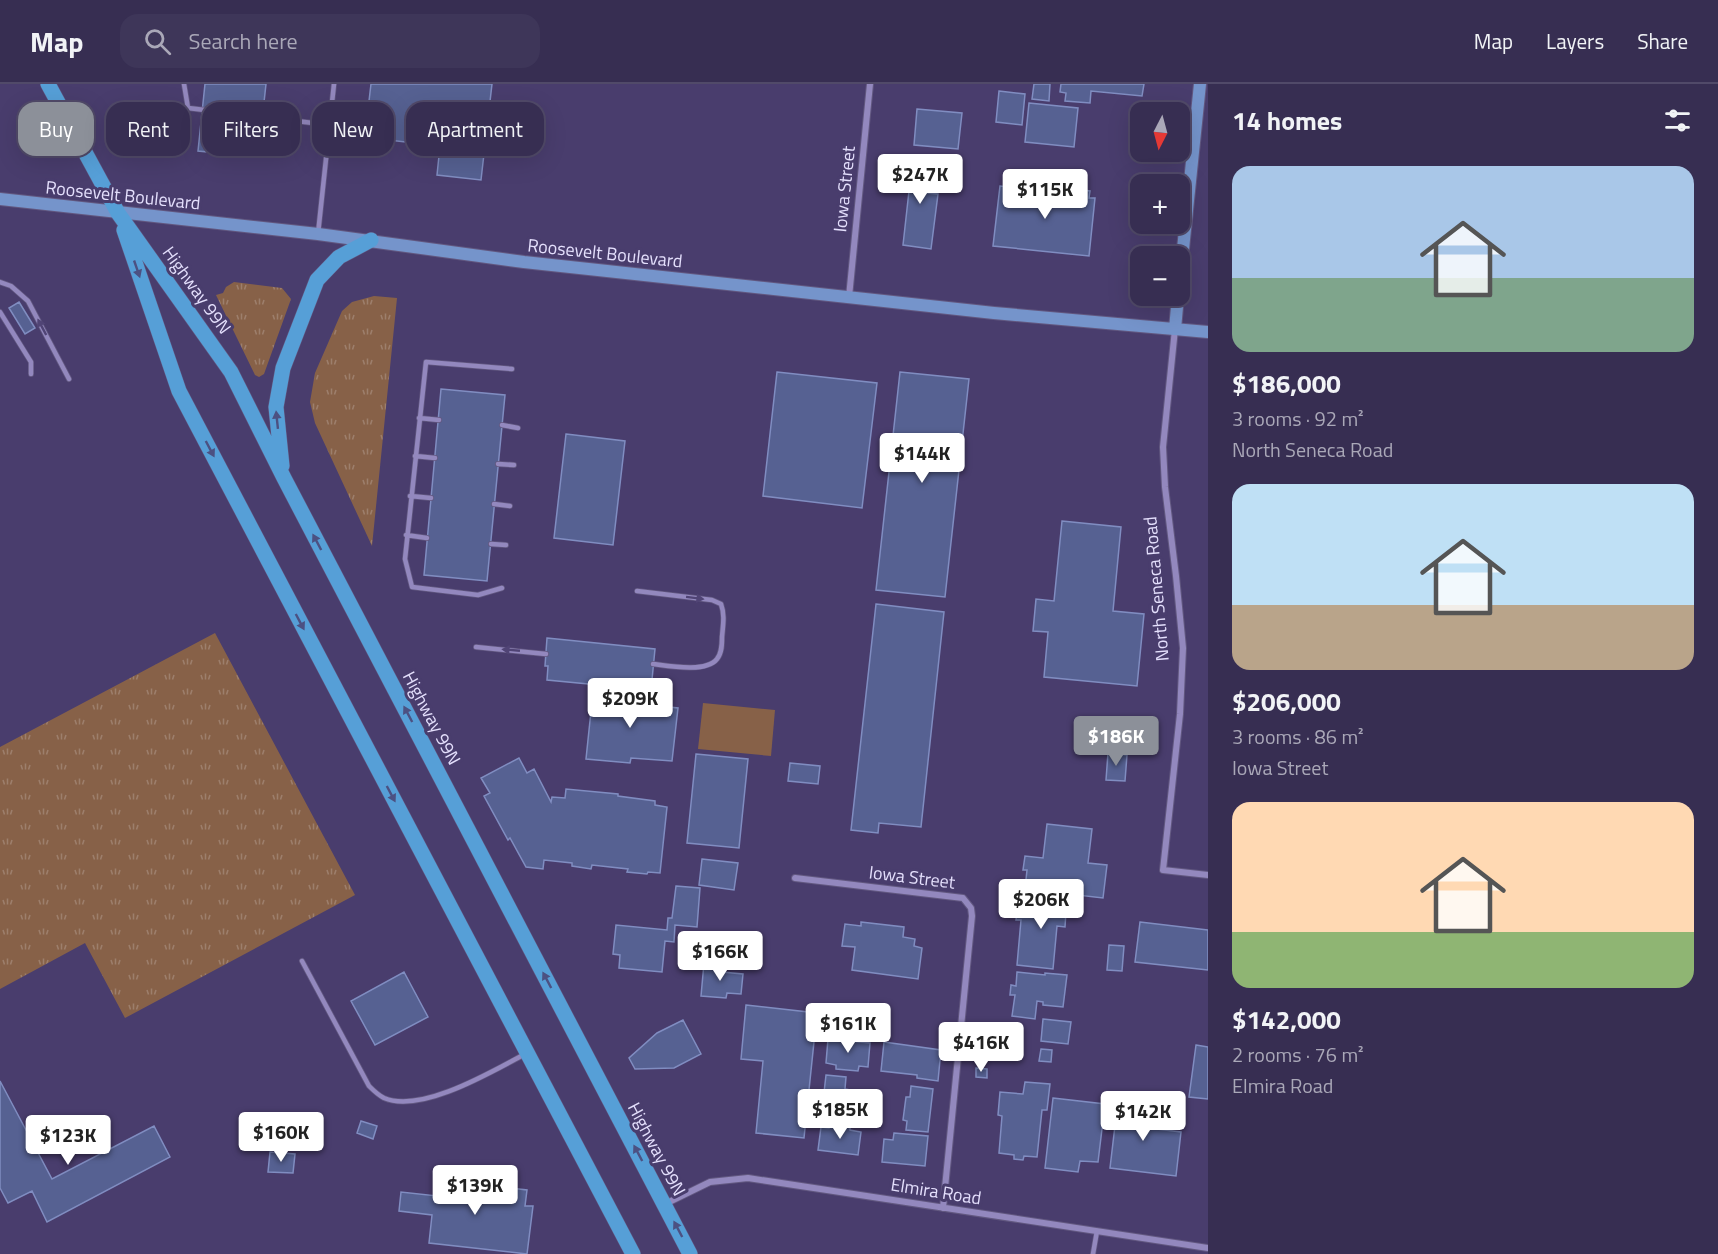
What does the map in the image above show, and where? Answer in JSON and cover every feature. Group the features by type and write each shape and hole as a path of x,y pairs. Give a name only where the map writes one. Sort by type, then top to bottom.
{"main road":[{"name":"Highway 99N","path":"48,84 118,213 231,372 284,478 690,1254"},
{"path":"1183,246 1200,84"},
{"name":"Roosevelt Boulevard","path":"0,199 371,240 524,262 994,313 1208,332"},
{"name":"Highway 99N","path":"118,213 179,392 633,1254"},
{"path":"284,478 276,406 283,368 317,280 339,257 371,240"},
{"name":"North Seneca Road","path":"1175,328 1177,306"}],"street":[{"name":"Iowa Street","path":"849,297 870,84"},
{"name":"North Seneca Road","path":"1175,328 1163,447 1165,487 1183,648 1180,714 1163,870 1208,875"},
{"name":"Iowa Street","path":"795,878 963,898 971,908 943,1208"},
{"name":"Elmira Road","path":"665,1205 710,1182 748,1178 1208,1248"}],"lane":[{"path":"184,84 188,108 312,123"},
{"path":"332,102 334,84"},
{"path":"318,234 327,156"},
{"path":"0,282 11,286 28,301 69,379"},
{"path":"0,312 31,362 30,374"},
{"path":"502,588 478,595 412,587 405,559 406,535 426,362 512,369"},
{"path":"419,418 439,420"},
{"path":"502,425 518,428"},
{"path":"415,456 435,458"},
{"path":"498,464 514,465"},
{"path":"410,496 431,498"},
{"path":"494,504 510,506"},
{"path":"406,535 427,538"},
{"path":"490,544 506,545"},
{"path":"637,591 712,600 721,604 724,612 721,652 717,660 706,666 689,668 653,664"},
{"path":"476,647 546,654"},
{"path":"302,961 369,1086 385,1099 408,1101 450,1092 527,1053"},
{"path":"1093,1254 1096,1231"}],"green space":[{"path":"234,282 282,288 291,299 264,374 259,377 255,375 216,295 223,293 226,287"},
{"path":"374,296 397,298 372,546 315,423 310,402 315,373 342,311 352,302"},
{"path":"215,633 355,895 125,1018 85,943 0,989 0,747"},
{"path":"703,703 775,710 771,756 698,749"}],"building":[{"path":"205,84 266,84 264,102 203,102"},
{"path":"371,84 492,84 490,102 406,102 406,142 394,141 394,102 369,102"},
{"path":"1034,84 1050,84 1049,101 1032,99"},
{"path":"1061,84 1144,84 1142,96 1091,91 1090,103 1065,101 1066,93 1060,92"},
{"path":"999,91 1025,94 1022,125 996,122"},
{"path":"1029,103 1078,108 1074,147 1025,142"},
{"path":"917,109 962,113 958,149 914,145"},
{"path":"202,113 202,151 198,151"},
{"path":"439,156 484,156 481,180 437,175"},
{"path":"905,163 935,166 932,191 927,193 938,194 931,249 903,245 909,191 902,190"},
{"path":"1000,186 1057,192 1058,187 1090,191 1089,198 1095,198 1089,256 993,246"},
{"path":"19,302 35,328 25,334 9,308"},
{"path":"777,372 877,383 862,508 763,496"},
{"path":"900,372 969,379 945,597 876,590"},
{"path":"441,389 505,395 487,581 424,575"},
{"path":"566,434 625,441 613,545 554,538"},
{"path":"1062,521 1121,527 1113,611 1144,614 1137,686 1044,677 1048,632 1033,631 1036,599 1054,601"},
{"path":"876,604 944,612 921,827 879,823 878,833 851,830"},
{"path":"547,638 655,649 651,690 547,680 548,666 545,666"},
{"path":"593,692 650,698 650,705 678,708 672,761 631,758 630,763 586,759"},
{"path":"1108,753 1127,755 1125,781 1106,780"},
{"path":"696,754 748,759 739,848 687,843"},
{"path":"519,758 527,773 534,769 551,802 552,797 565,798 566,789 618,794 618,796 655,801 655,805 667,807 660,873 627,872 628,869 592,865 591,869 572,866 572,863 544,860 543,869 526,867 484,796 490,793 481,778"},
{"path":"790,763 820,766 818,784 788,781"},
{"path":"1047,824 1092,829 1088,863 1107,865 1103,898 1025,889 1027,870 1023,870 1025,856 1043,858"},
{"path":"702,859 738,863 734,890 699,885"},
{"path":"676,886 700,888 697,927 675,925 674,942 665,941 662,972 619,968 620,955 613,954 616,925 667,930 668,918 672,918"},
{"path":"1025,895 1075,900 1074,912 1066,912 1065,927 1057,926 1053,969 1017,965 1021,920 1016,920 1017,912 1023,913"},
{"path":"861,922 904,927 903,937 915,939 914,946 922,948 918,979 852,970 855,947 842,946 845,924 861,926"},
{"path":"1140,922 1208,930 1208,970 1135,962"},
{"path":"1109,945 1124,946 1122,971 1107,970"},
{"path":"704,963 723,965 722,972 743,974 741,994 727,993 726,998 701,996"},
{"path":"404,972 428,1017 375,1045 351,1001"},
{"path":"1017,972 1067,975 1063,1007 1043,1005 1043,1002 1037,1001 1035,1019 1012,1016 1015,995 1010,995 1011,985 1016,986"},
{"path":"746,1005 817,1013 804,1138 756,1133 763,1061 741,1059"},
{"path":"1043,1019 1071,1022 1068,1044 1041,1041"},
{"path":"683,1020 701,1054 674,1068 635,1069 629,1058 657,1033"},
{"path":"828,1039 870,1043 868,1067 859,1066 858,1071 836,1069 836,1065 826,1063"},
{"path":"884,1042 941,1050 938,1081 917,1078 917,1075 881,1071"},
{"path":"1196,1045 1208,1047 1208,1099 1189,1097"},
{"path":"1041,1049 1052,1050 1051,1062 1039,1061"},
{"path":"976,1068 987,1069 987,1078 976,1077"},
{"path":"826,1075 846,1077 845,1089 851,1090 848,1111 842,1110 841,1121 821,1119"},
{"path":"0,1081 52,1179 154,1126 170,1157 47,1222 32,1191 8,1203 0,1188"},
{"path":"1025,1082 1050,1084 1047,1110 1042,1110 1037,1157 1024,1156 1023,1160 1014,1159 1014,1155 999,1153 1002,1116 998,1115 1000,1092 1023,1094"},
{"path":"911,1086 933,1089 928,1132 906,1130 907,1121 903,1120 906,1097 910,1097"},
{"path":"1053,1098 1105,1104 1098,1162 1080,1161 1078,1172 1045,1168"},
{"path":"1118,1100 1152,1104 1149,1128 1181,1132 1176,1176 1110,1168"},
{"path":"361,1121 377,1126 373,1139 357,1133"},
{"path":"829,1123 850,1126 850,1130 861,1132 858,1155 818,1150 821,1127 829,1128"},
{"path":"894,1133 928,1136 925,1166 882,1162 884,1139 893,1140"},
{"path":"270,1152 295,1154 293,1173 268,1172"},
{"path":"439,1180 527,1190 525,1206 533,1206 527,1254 429,1243 432,1215 399,1211 401,1192 437,1196"}]}
